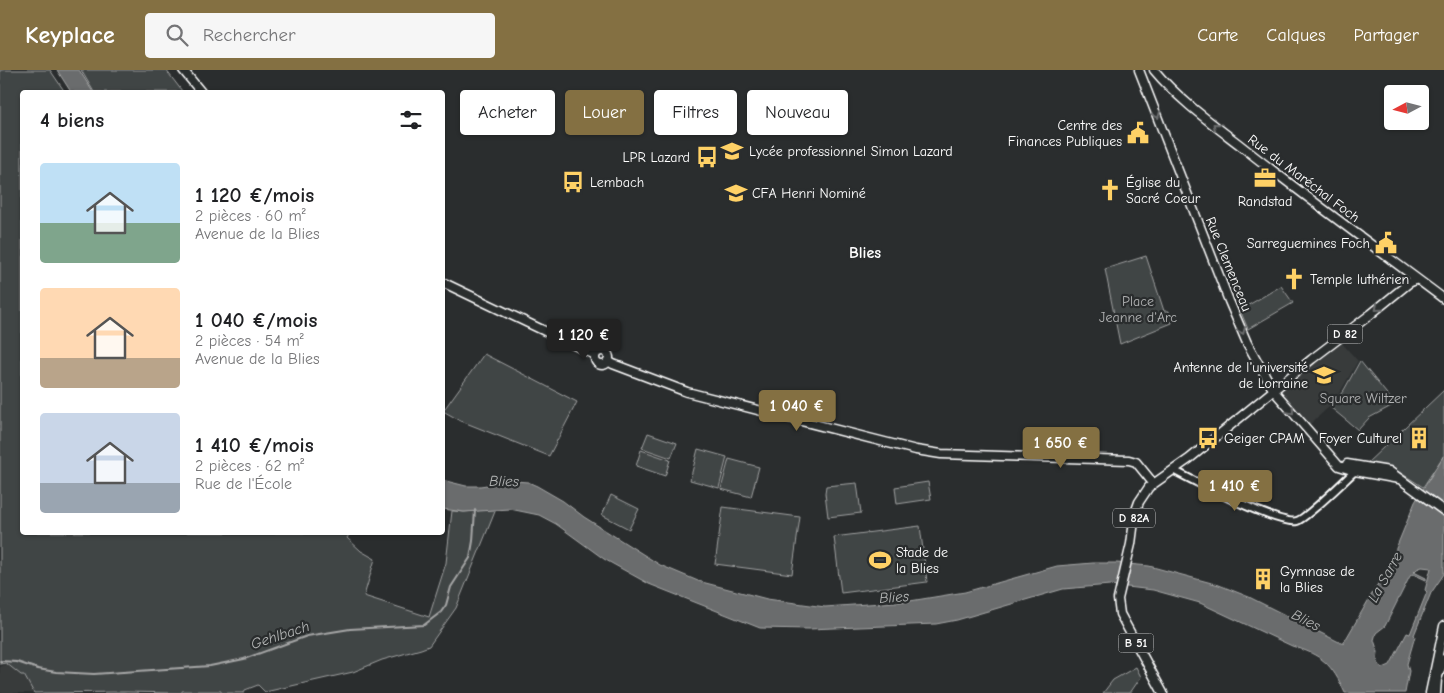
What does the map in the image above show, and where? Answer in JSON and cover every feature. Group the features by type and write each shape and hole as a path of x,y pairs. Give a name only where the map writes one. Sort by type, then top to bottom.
{"main road":[{"path":"183,70 199,90"},
{"name":"Rue Clemenceau","path":"1138,70 1247,343 1274,391 1342,468 1355,472 1399,478"},
{"name":"Rue du Maréchal Foch","path":"1154,70 1172,90 1192,107 1282,178 1444,299"},
{"name":"D 82","path":"1222,432 1409,282 1417,279"},
{"path":"445,283 595,355 598,364 605,364 608,361 687,392 879,441 941,454 1129,460 1136,462 1153,484"},
{"name":"D 82A","path":"1124,574 1139,502 1146,490 1222,432"},
{"name":"Rue Clemenceau","path":"1325,450 1347,464 1378,468 1390,472 1444,511"},
{"name":"B 51","path":"1124,574 1118,599 1120,614 1163,693"},
{"path":"1430,693 1444,626"},
{"path":"1436,693 1437,679 1444,659"}],"street":[{"path":"1337,486 1342,475 1342,468"},
{"path":"1173,470 1239,502 1286,521 1297,522 1355,472"}],"shaded area":[{"name":"Antenne de l'université de Lorraine","path":"1340,341 1358,361 1329,407 1308,426 1279,390"},
{"path":"7,663 20,666 34,693 0,693 0,667"}],"green space":[{"path":"0,70 50,70 64,90 20,90 20,535 349,535 347,538 361,551 375,559 364,596 429,617 446,563 452,511 464,512 496,509 456,608 429,646 382,660 353,672 265,692 258,685 245,690 244,693 182,691 182,693 34,693 24,675 21,675 6,663 0,664"},
{"path":"81,70 166,70 181,90 93,90"},
{"name":"Place Jeanne d'Arc","path":"1146,256 1164,311 1169,311 1172,323 1120,344 1105,269"},
{"path":"1281,286 1293,303 1248,329 1240,310"},
{"path":"484,354 577,402 549,456 461,421 445,412 445,408"},
{"name":"Square Wiltzer","path":"1360,361 1395,404 1369,418 1358,430 1330,407 1344,390"},
{"path":"1444,390 1444,455 1423,487 1390,468 1366,464"},
{"path":"648,433 677,443 671,458 642,448"},
{"path":"698,449 727,457 719,488 690,480"},
{"path":"641,450 670,460 665,476 636,466"},
{"path":"729,459 759,467 751,497 721,489"},
{"path":"928,482 931,499 897,504 895,487"},
{"path":"857,483 861,513 828,517 826,486"},
{"path":"611,495 639,509 629,529 602,515"},
{"path":"723,507 800,517 792,574 715,564"},
{"name":"Stade de la Blies","path":"920,526 927,582 841,593 834,537"},
{"path":"1136,667 1141,677 1130,693 1103,693 1113,680"}],"water":[{"path":"57,70 79,70 92,90 70,90"},
{"name":"La Sarre","path":"1444,455 1444,574 1431,593 1414,635 1407,664 1409,671 1405,693 1345,693 1325,662 1311,653 1200,603 1153,590 1110,585 1063,589 957,620 936,624 809,629 760,628 649,584 604,559 556,524 539,515 510,509 464,512 445,509 445,481 466,486 515,481 528,482 563,501 584,517 660,565 698,581 767,599 825,607 910,601 965,592 1057,566 1117,563 1149,566 1219,585 1249,597 1343,644 1390,563 1415,502","holes":["1422,567 1431,568 1425,590 1427,592 1410,634 1407,633 1390,665 1383,668 1377,660 1378,652 1374,640 1376,633 1385,626 1410,576 1413,574 1426,580 1426,578 1414,572"]}],"waterway":[{"name":"Gehlbach","path":"0,661 17,662 38,669 56,672 94,674 210,666 244,659 307,636 350,629 424,625 441,612 446,605 451,587 470,558 475,510"}],"place":[{"name":"Centre des Finances Publiques","path":"1138,133"},
{"name":"Lycée professionnel Simon Lazard","path":"732,151"},
{"name":"LPR Lazard","path":"707,157"},
{"name":"Randstad","path":"1265,178"},
{"name":"Lembach","path":"573,182"},
{"name":"Église du Sacré Coeur","path":"1110,190"},
{"name":"CFA Henri Nominé","path":"736,193"},
{"name":"Sarreguemines Foch","path":"1386,243"},
{"name":"Temple luthérien","path":"1294,279"},
{"name":"Antenne de l'université de Lorraine","path":"1324,375"},
{"name":"Geiger CPAM","path":"1208,438"},
{"name":"Foyer Culturel","path":"1419,438"},
{"name":"Stade de la Blies","path":"880,560"},
{"name":"Gymnase de la Blies","path":"1263,579"}],"district":[{"name":"Blies","path":"865,252"}]}
